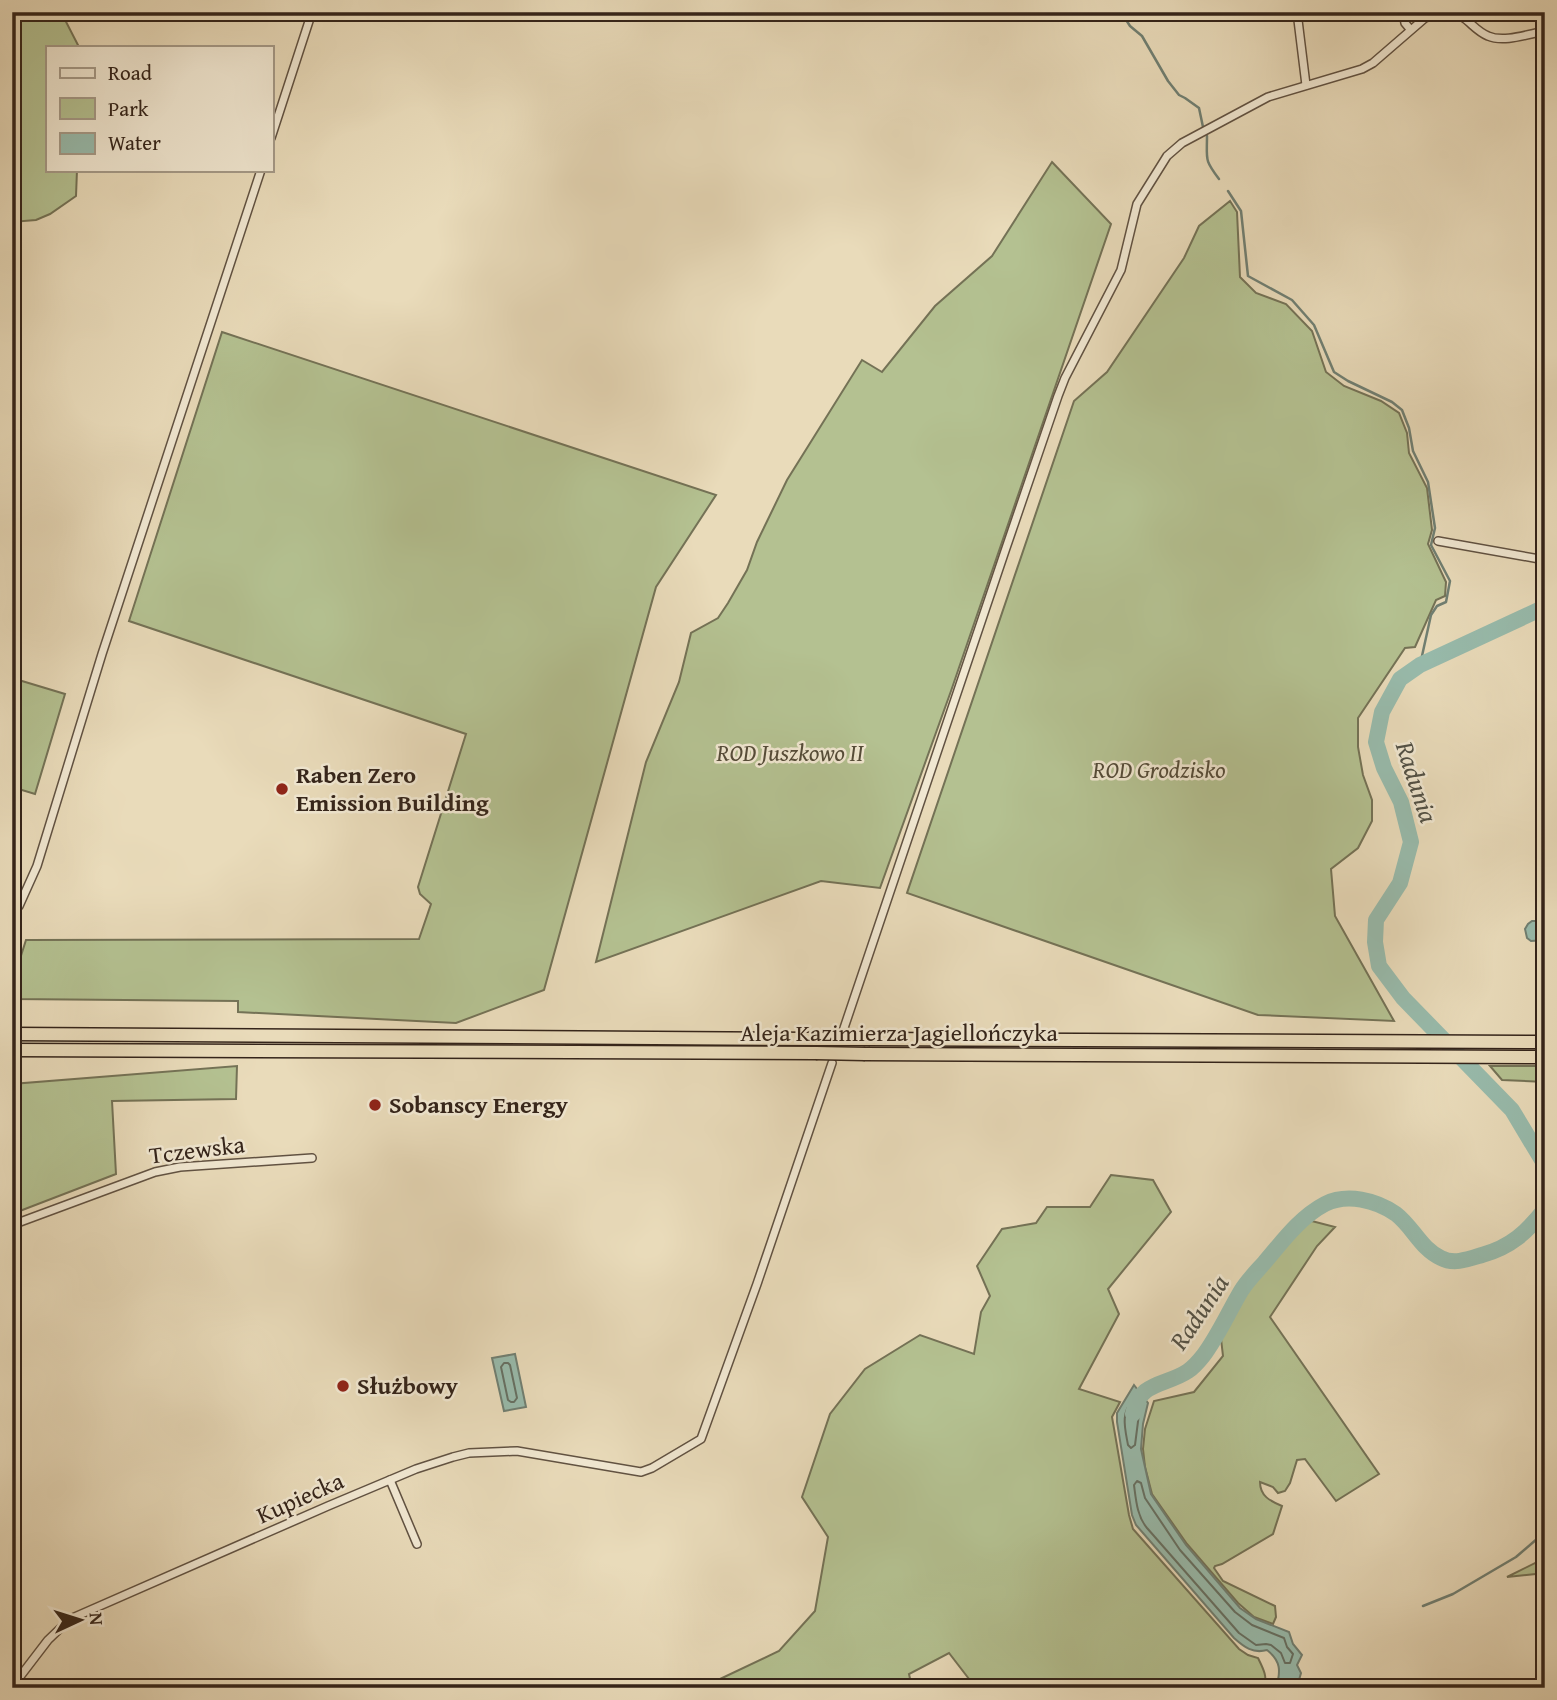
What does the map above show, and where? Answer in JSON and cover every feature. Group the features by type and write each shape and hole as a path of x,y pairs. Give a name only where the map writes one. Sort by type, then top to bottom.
{"highway":[{"name":"Aleja Kazimierza Jagiellończyka","path":"12,1034 1545,1042"},
{"name":"Aleja Kazimierza Jagiellończyka","path":"12,1050 1545,1057"}],"street":[{"path":"273,132 312,12"},
{"path":"1297,12 1306,85"},
{"path":"1403,12 1405,23 1410,29"},
{"path":"842,1031 1058,396 1121,270 1137,204 1167,156 1182,143 1268,97 1362,69 1430,16 1447,12 1460,13 1482,32 1496,38 1545,31"},
{"path":"12,912 19,906 37,866 102,654 260,172"},
{"path":"1438,541 1545,560"},
{"name":"Kupiecka","path":"12,1687 48,1640 70,1619 416,1469 469,1453 517,1451 641,1472 701,1439 832,1063"},
{"name":"Tczewska","path":"12,1225 155,1172 180,1167 312,1158"},
{"path":"390,1480 417,1544"}],"green space":[{"path":"12,12 61,12 78,46 46,46 46,172 77,172 76,196 36,220 12,222"},
{"name":"ROD Juszkowo II","path":"1052,162 1111,224 951,691 880,888 821,881 596,962 646,762 679,682 691,633 718,618 728,603 747,570 757,542 787,480 862,360 882,372 935,306 992,256"},
{"name":"ROD Grodzisko","path":"1230,201 1237,212 1240,277 1256,293 1286,304 1312,331 1326,372 1344,386 1381,401 1399,413 1407,433 1409,453 1427,488 1432,530 1428,544 1446,582 1445,596 1436,600 1415,647 1405,648 1358,718 1358,747 1363,775 1372,800 1372,821 1358,848 1331,869 1335,916 1394,1021 1258,1015 907,893 1074,401 1107,372 1184,258 1199,226"},
{"path":"222,332 716,495 656,587 544,990 456,1023 238,1012 238,1001 12,999 12,984 26,940 419,939 431,904 420,894 418,887 466,734 129,621"},
{"path":"12,678 65,694 35,794 12,787"},
{"path":"237,1066 236,1099 112,1101 116,1174 12,1214 12,1084"},
{"path":"1490,1066 1545,1066 1545,1082 1502,1080"},
{"path":"1111,1175 1153,1180 1171,1212 1108,1289 1119,1314 1079,1389 1120,1402 1112,1417 1133,1529 1239,1649 1258,1658 1265,1676 1264,1688 976,1688 949,1653 909,1674 912,1688 701,1688 779,1651 815,1611 828,1537 802,1497 830,1414 865,1369 920,1335 974,1354 981,1312 990,1296 977,1266 1002,1229 1036,1223 1047,1207 1090,1207"},
{"path":"1304,1219 1335,1227 1317,1246 1270,1317 1379,1474 1336,1501 1305,1459 1297,1460 1285,1491 1278,1493 1273,1487 1260,1482 1264,1494 1282,1506 1273,1534 1214,1568 1223,1581 1275,1606 1276,1617 1273,1624 1254,1617 1238,1603 1187,1544 1152,1494 1143,1449 1145,1429 1154,1401 1194,1392 1223,1356 1220,1330 1242,1288"},
{"path":"1545,1558 1545,1573 1507,1577"}],"water":[{"path":"1532,921 1545,921 1545,940 1531,941 1527,938 1525,929"},
{"path":"515,1354 526,1407 504,1411 492,1358"},
{"path":"1134,1385 1148,1403 1141,1449 1151,1494 1186,1545 1240,1608 1256,1619 1289,1632 1293,1644 1302,1655 1297,1665 1301,1673 1300,1688 1276,1688 1279,1667 1272,1654 1267,1650 1249,1649 1234,1638 1136,1525 1132,1515 1117,1422 1117,1413"}],"waterway":[{"path":"1121,12 1130,26 1142,36 1179,95 1199,108 1203,127"},
{"path":"1207,136 1207,159 1219,179"},
{"path":"1228,191 1241,211 1248,276 1292,300 1314,325 1334,372 1392,402 1402,410 1413,451 1428,482 1435,528 1431,545 1450,581 1446,602 1437,606 1431,615 1420,665"},
{"name":"Radunia","path":"1545,607 1420,665 1400,679 1382,712 1376,742 1384,768 1401,802 1411,842 1400,883 1376,920 1375,942 1379,966 1403,998 1512,1110 1545,1165"},
{"name":"Radunia","path":"1133,1414 1136,1403 1147,1390 1180,1376 1198,1362 1249,1280 1299,1223 1325,1204 1352,1199 1380,1205 1402,1219 1422,1244 1434,1254 1456,1261 1492,1252 1510,1243 1525,1232 1545,1209"},
{"path":"1423,1606 1453,1594 1516,1557 1545,1532"}],"place":[{"name":"Raben Zero Emission Building","path":"282,789"},
{"name":"Sobanscy Energy","path":"375,1105"},
{"name":"Służbowy","path":"343,1386"}]}
